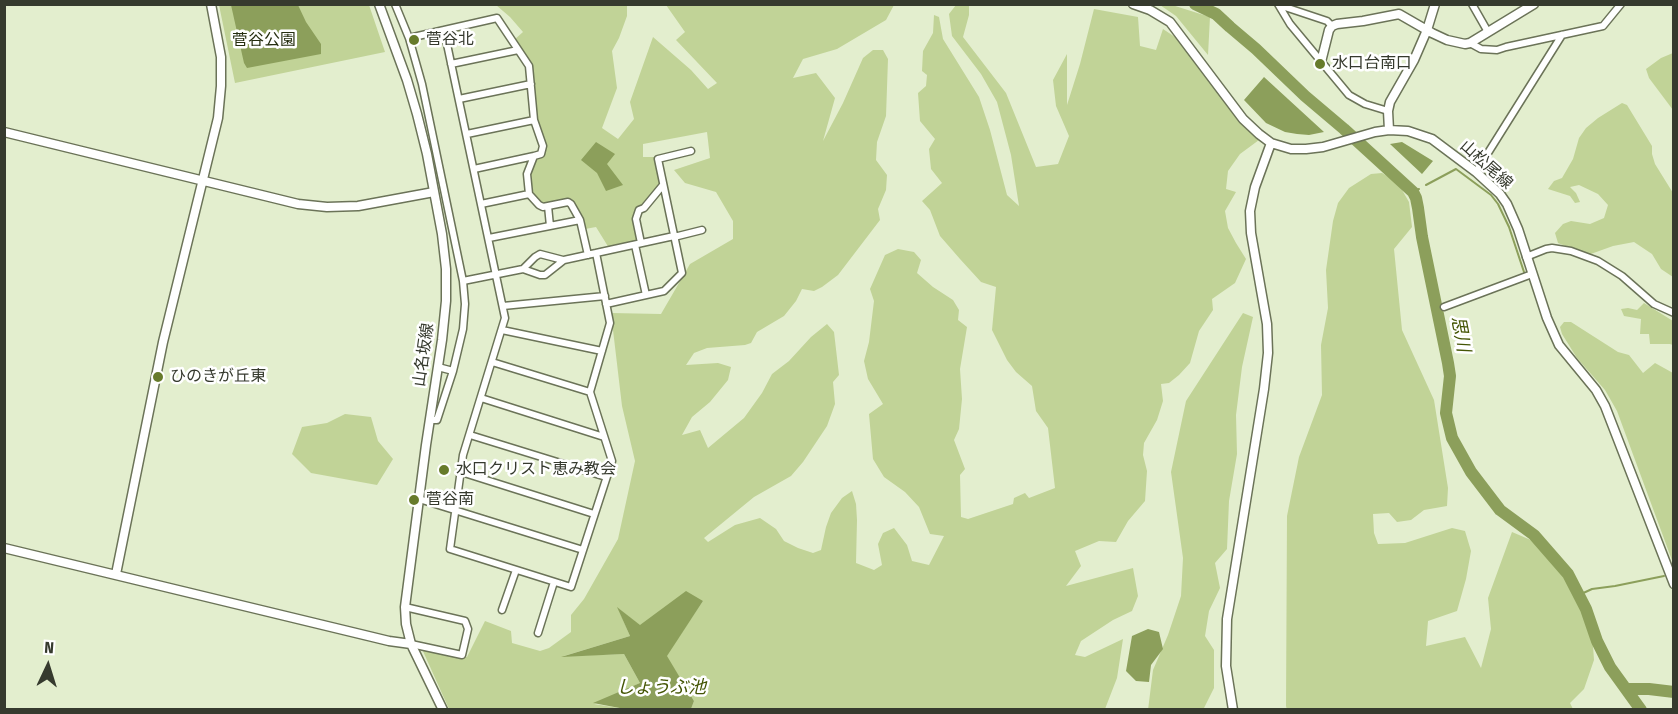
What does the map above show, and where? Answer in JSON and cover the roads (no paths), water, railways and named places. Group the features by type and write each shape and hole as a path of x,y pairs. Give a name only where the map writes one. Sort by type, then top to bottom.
{"street":[{"path":"116,574 159,357 218,118 221,57 211,4"},
{"name":"山名坂線","path":"379,4 417,114 442,234 447,278 445,315 405,607 411,644 443,710"},
{"path":"395,4 409,38 424,91 463,280 465,304 463,329 441,413 437,420 430,420"},
{"name":"山松尾線","path":"1133,4 1150,10 1170,22 1243,119 1271,143 1291,149 1305,149 1389,130 1408,130 1432,139 1476,172 1500,194 1518,229 1547,318 1559,345 1596,390 1605,406 1674,584"},
{"path":"1389,130 1390,102 1414,60 1435,4"},
{"path":"1472,4 1488,32"},
{"path":"1470,43 1534,4"},
{"path":"1321,62 1332,26 1399,14 1454,42 1470,43 1481,49 1497,50 1603,26 1621,4"},
{"path":"1278,5 1327,21 1332,26"},
{"path":"1278,5 1290,24 1349,95 1365,104 1388,111"},
{"path":"409,38 497,18 529,66 534,120 543,146 541,154 474,169"},
{"path":"444,30 505,318 464,455 450,549 571,587 612,461 590,392 610,322 596,253"},
{"path":"1476,172 1562,35"},
{"path":"452,64 518,50"},
{"path":"459,99 531,84"},
{"path":"467,134 534,120"},
{"path":"4,132 298,204 327,207 358,206 434,192"},
{"path":"1233,710 1226,666 1227,620 1268,353 1266,316 1251,233 1250,211 1255,187 1271,143"},
{"path":"606,304 664,291 682,273 658,159 691,151"},
{"path":"534,156 527,174 529,194 539,205 548,206 568,202 571,204 580,220 588,255"},
{"path":"646,295 636,219 639,210 644,208 663,185"},
{"path":"481,204 529,194"},
{"path":"548,206 550,226"},
{"path":"489,238 580,220"},
{"path":"523,269 535,256 540,254 564,260 702,230"},
{"path":"1526,257 1552,248 1570,251 1598,261 1622,276 1654,304 1674,313"},
{"path":"463,280 523,269 545,275 564,260"},
{"path":"1444,307 1532,274"},
{"path":"503,306 604,296"},
{"path":"502,330 602,351"},
{"path":"492,362 590,392"},
{"path":"438,367 453,371"},
{"path":"481,399 604,437"},
{"path":"470,435 606,477"},
{"path":"461,472 594,514"},
{"path":"419,498 583,550"},
{"path":"4,548 389,641 462,655 468,629 465,621 405,607"},
{"path":"502,610 516,570"},
{"path":"538,633 554,582"}],"water":[{"path":"231,5 298,5 321,44 321,54 247,68"},
{"path":"1264,77 1324,132 1309,135 1297,134 1285,132 1266,123 1244,100"},
{"path":"596,142 615,154 607,164 623,185 606,191 597,173 581,160"},
{"path":"1402,142 1433,161 1422,174 1390,144"},
{"name":"しょうぶ池","path":"686,591 703,601 667,656 694,701 691,709 625,709 593,703 640,683 624,654 561,657 630,636 617,607 640,625"},
{"path":"1148,629 1159,632 1163,649 1151,665 1149,682 1136,681 1126,671 1132,636"}],"waterway":[{"name":"思川","path":"1195,4 1216,14 1413,192 1448,363 1450,376 1446,413 1452,438 1471,472 1500,510 1534,535 1568,574 1586,609 1597,641 1610,667 1641,710"},
{"path":"1426,185 1456,169 1491,195 1509,227 1524,272"},
{"name":"思川","path":"1413,192 1419,189"},
{"path":"1579,595 1592,589 1664,576"},
{"path":"1626,689 1674,692"}],"place":[{"name":"菅谷北","path":"414,40"},
{"name":"水口台南口","path":"1320,64"},
{"name":"ひのきが丘東","path":"158,377"},
{"name":"水口クリスト恵み教会","path":"444,470"},
{"name":"菅谷南","path":"414,500"}],"park label":[{"name":"菅谷公園","path":"264,41"}]}
